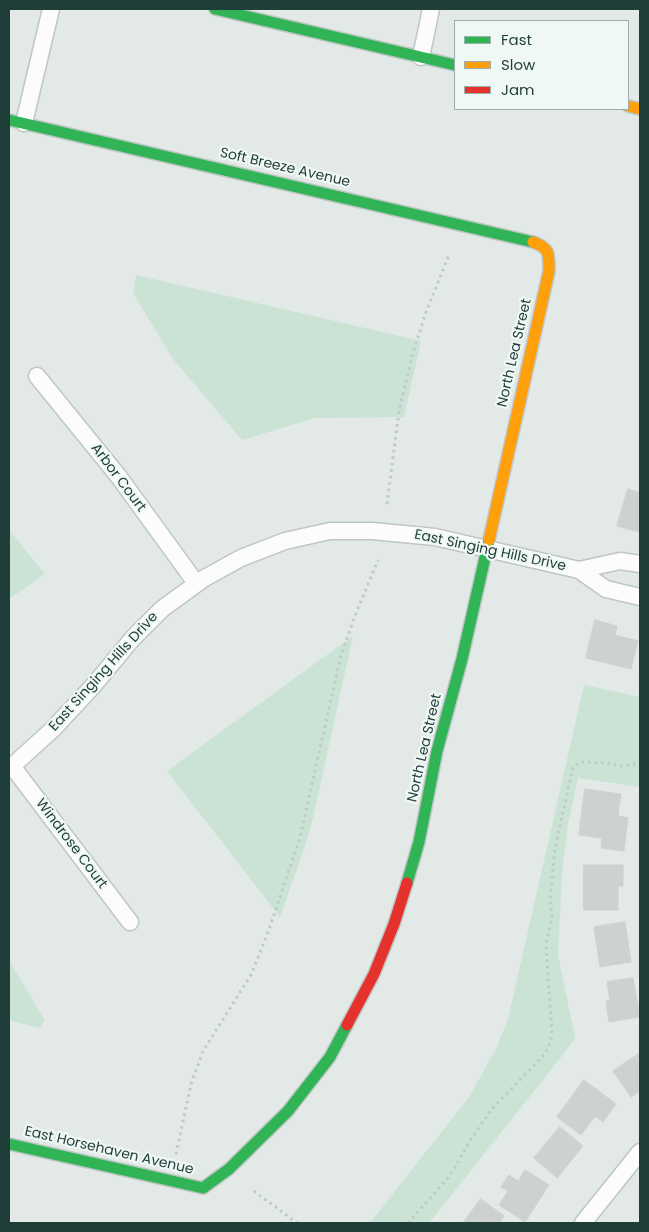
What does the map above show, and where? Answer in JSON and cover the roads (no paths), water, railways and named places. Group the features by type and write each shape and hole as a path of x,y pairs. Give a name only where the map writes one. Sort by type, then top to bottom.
{"street":[{"path":"16,121 51,9"},
{"path":"215,9 454,65"},
{"path":"421,57 431,9"},
{"name":"Soft Breeze Avenue","path":"16,121 524,240 544,246 549,254"},
{"name":"North Lea Street","path":"203,1188 236,1163 288,1111 330,1057 374,974 394,924 420,842 437,751 462,659 548,272 549,254"},
{"name":"Arbor Court","path":"37,376 119,477 196,583"},
{"name":"East Singing Hills Drive","path":"11,768 53,729 93,686 132,638 162,609 196,583 241,558 285,541 330,531 372,531 435,537 579,570 606,589 640,597"},
{"name":"East Singing Hills Drive","path":"579,570 620,560 640,564"},
{"name":"Windrose Court","path":"11,768 130,922"},
{"name":"East Horsehaven Avenue","path":"9,1144 203,1188"},
{"path":"583,1223 640,1152"}]}
